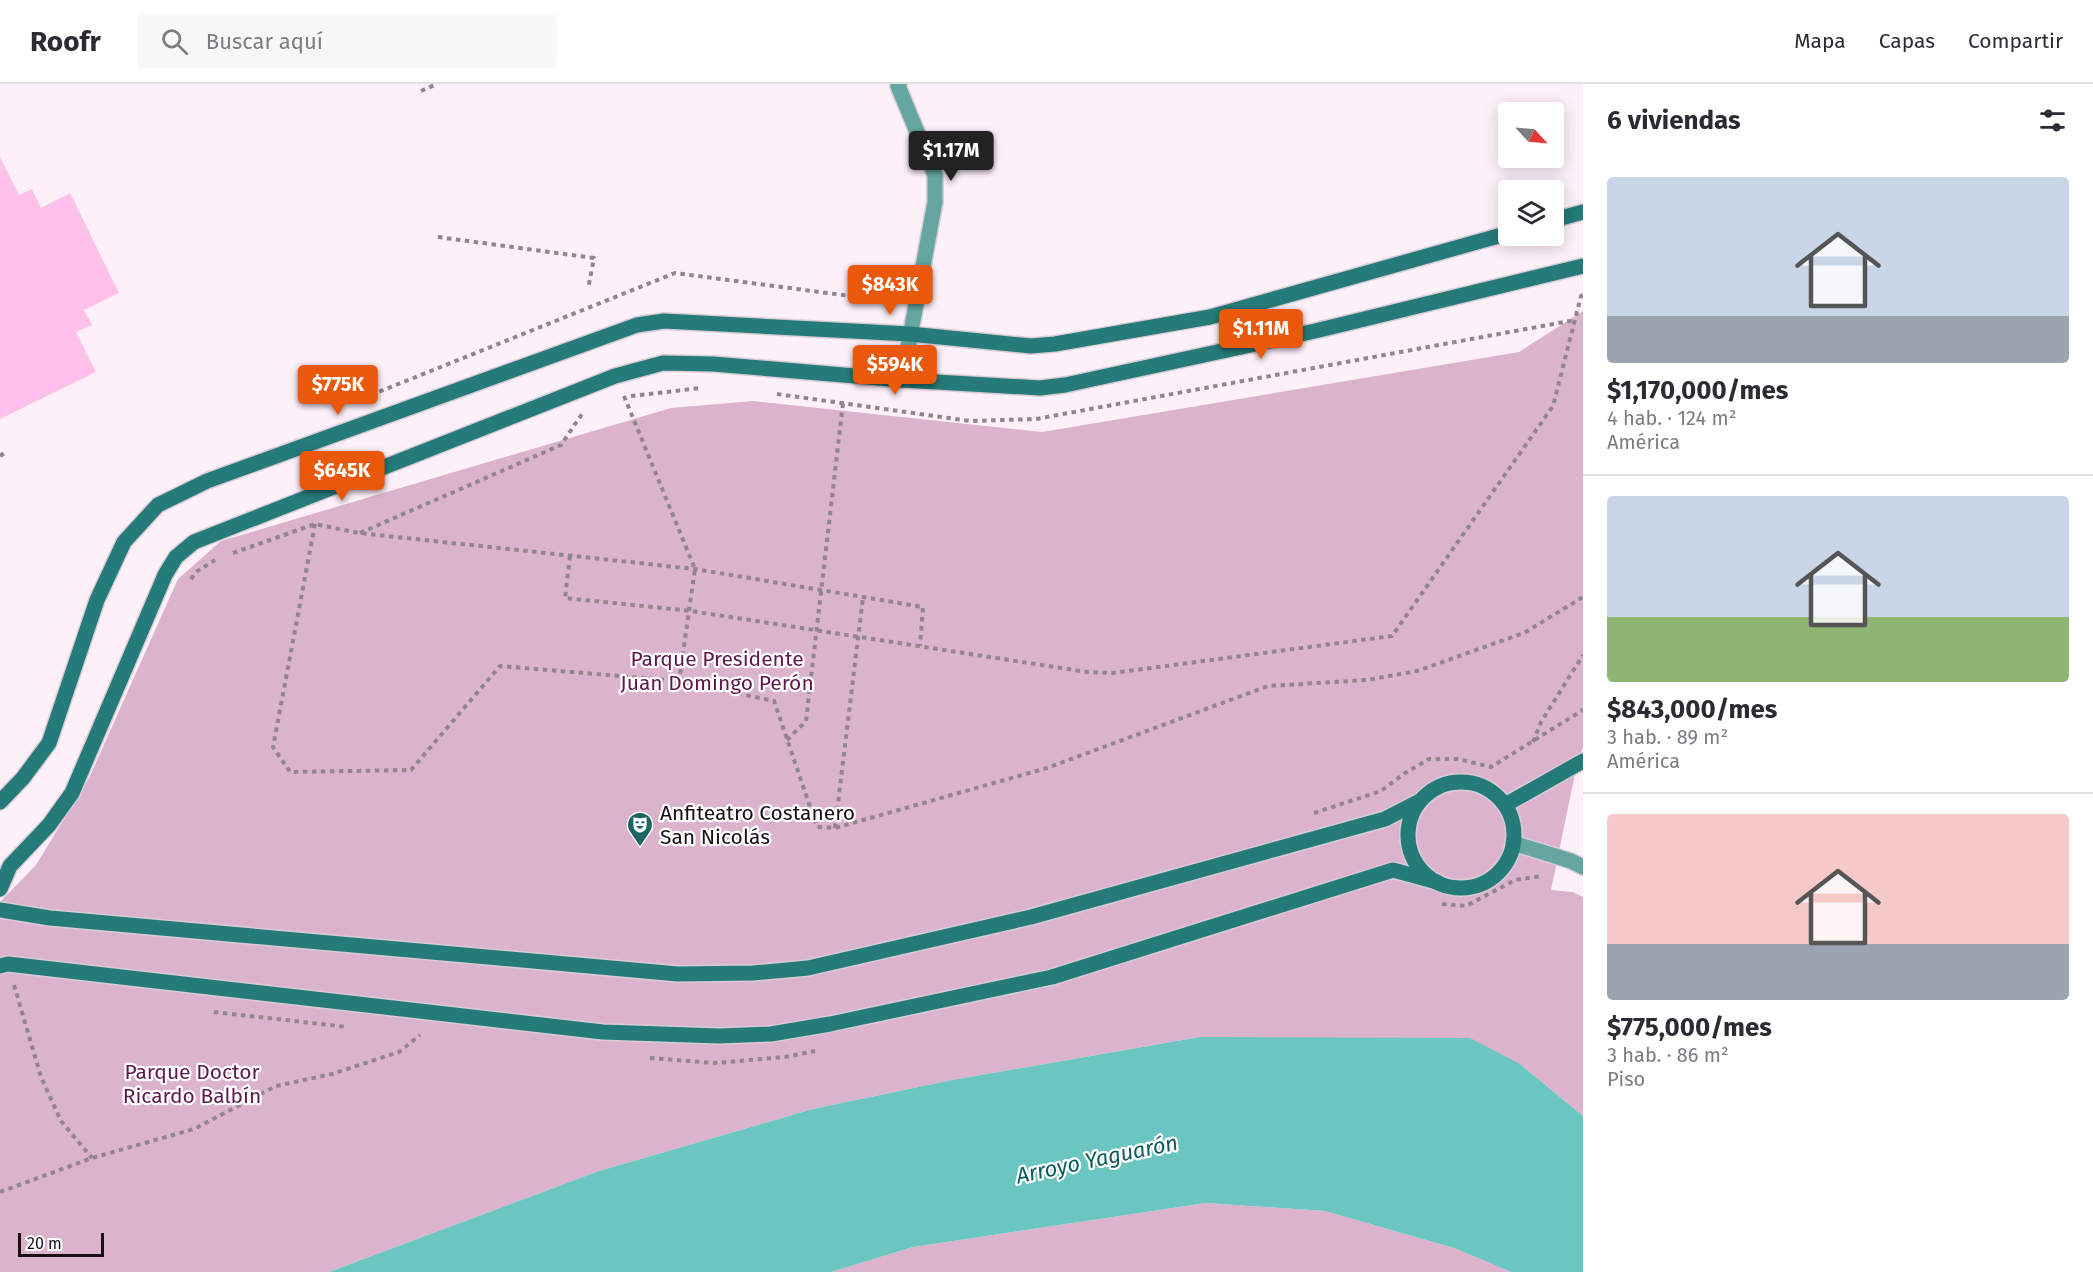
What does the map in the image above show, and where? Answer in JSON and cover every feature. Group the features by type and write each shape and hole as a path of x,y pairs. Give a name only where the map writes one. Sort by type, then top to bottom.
{"main road":[{"path":"1564,217 1583,212"},
{"path":"0,802 23,778 49,743 97,600 124,542 158,505 207,481 637,325 664,321 910,334 1031,346 1055,344 1210,317 1498,236"},
{"path":"0,889 10,866 48,825 72,793 165,575 176,557 194,543 615,376 663,363 703,363 902,380 1040,388 1065,385 1315,331 1583,266"},
{"path":"1505,805 1583,761"},
{"path":"0,910 50,918 678,974 753,973 808,968 1031,917 1385,819 1418,802 1431,790 1446,783 1463,781 1479,784 1494,793 1505,805 1514,830 1513,843 1504,865 1488,881 1476,886 1449,887 1394,870 1052,977 830,1024 771,1034 718,1036 603,1032 8,964 0,966"},
{"path":"1418,802 1410,819 1407,837 1412,856 1422,871 1437,882"}],"street":[{"path":"899,85 934,175 935,202 902,380"},
{"path":"1513,843 1579,861"}],"path":[{"path":"421,92 437,84"},
{"path":"438,237 594,258 588,289"},
{"path":"570,556 565,598 691,611 1087,672 1113,673 1392,636 1553,406 1583,295"},
{"path":"615,376 695,570 691,611 679,681"},
{"path":"787,740 806,721 843,404"},
{"path":"0,456 6,452"},
{"path":"227,555 315,524 359,533 695,570 923,607 920,646"},
{"path":"315,524 273,747 290,772 411,770 500,666 679,681 774,701 817,827 835,828 1047,768 1268,686 1367,680 1417,671 1524,633 1583,597"},
{"path":"186,585 196,572 216,559"},
{"path":"835,828 863,597"},
{"path":"1533,742 1541,722 1583,655"},
{"path":"1311,814 1381,791 1429,759 1458,759 1491,767 1583,710"},
{"path":"13,982 40,1077 61,1121 92,1158"},
{"path":"0,1192 92,1158 194,1129 276,1086 332,1074 399,1052 420,1035"}],"green space":[{"path":"1583,311 1583,747 1577,764 1551,890 1573,892 1583,897 1583,1116 1520,1064 1200,1037 952,1080 813,1109 599,1171 329,1272 0,1272 0,902 36,865 89,778 178,579 221,541 671,408 753,401 1042,432 1519,352"},
{"path":"1206,1203 1325,1211 1454,1248 1511,1272 831,1272 913,1247"}],"water":[{"name":"Arroyo Yaguarón","path":"1200,1037 1470,1038 1520,1064 1583,1116 1583,1272 1511,1272 1454,1248 1325,1211 1206,1203 913,1247 831,1272 329,1272 599,1171 813,1109 952,1080"}],"building":[{"path":"0,157 19,195 32,189 41,208 70,193 119,293 84,310 92,325 76,332 96,372 0,419"}],"place":[{"name":"Anfiteatro Costanero San Nicolás","path":"640,848"}],"park label":[{"name":"Parque Presidente Juan Domingo Perón","path":"717,671"},
{"name":"Parque Doctor Ricardo Balbín","path":"192,1084"}]}
